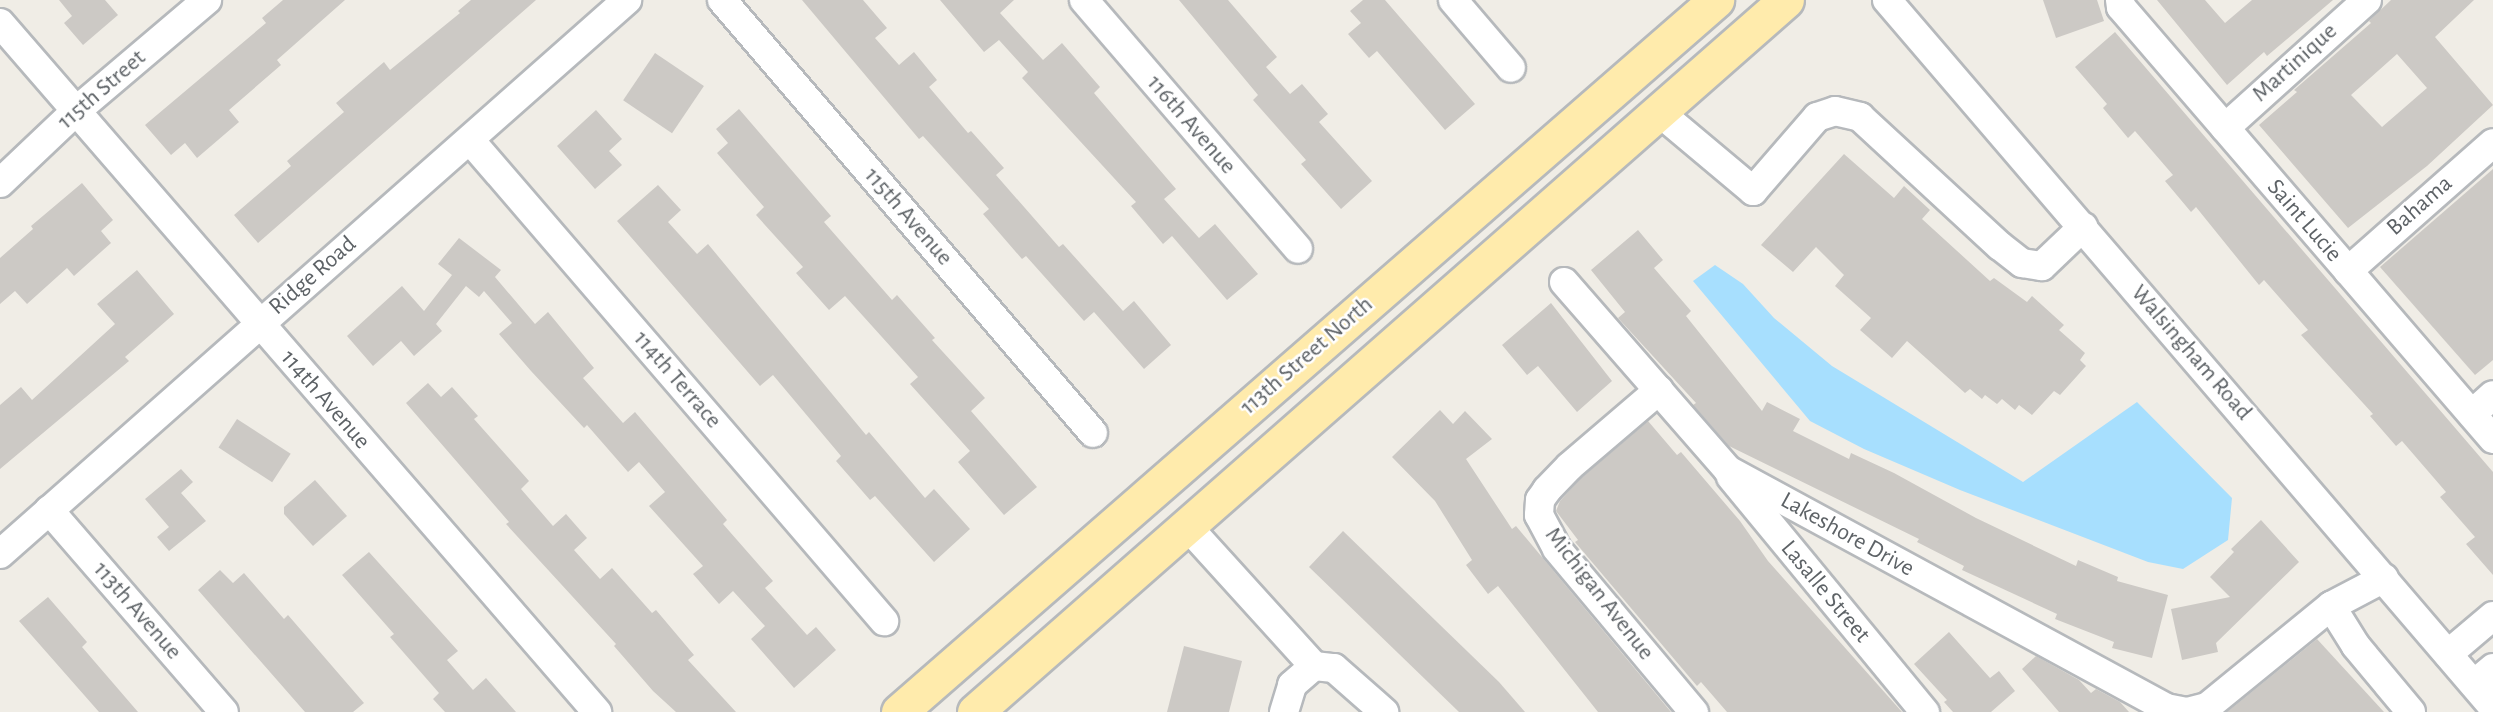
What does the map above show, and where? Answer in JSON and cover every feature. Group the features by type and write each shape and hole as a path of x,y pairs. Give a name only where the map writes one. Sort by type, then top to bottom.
{"main road":[{"name":"113th Street North","path":"899,712 1716,0"},
{"name":"113th Street North","path":"975,712 1786,0"}],"street":[{"name":"115th Street","path":"0,183 76,111 207,0"},
{"name":"Ridge Road","path":"0,554 627,0"},
{"name":"115th Avenue","path":"722,0 1093,433"},
{"name":"116th Avenue","path":"1084,0 1298,249"},
{"path":"1453,0 1511,68"},
{"name":"Walsingham Road","path":"1887,0 2448,654 2484,676 2493,707"},
{"name":"Saint Lucie","path":"2120,0 2121,7 2493,439"},
{"name":"Martinique","path":"2225,128 2250,102 2367,0"},
{"name":"114th Avenue","path":"0,23 597,712"},
{"path":"1659,112 1753,191 1817,117 1835,111 1860,117 2000,246 2022,262 2042,266 2083,227"},
{"name":"114th Terrace","path":"470,140 884,621"},
{"name":"Bahama","path":"2348,271 2493,143"},
{"name":"Lakeshore Drive","path":"1564,282 1728,470 2180,712 2207,707 2331,606 2384,578"},
{"name":"Michigan Avenue","path":"1659,390 1547,490 1540,500 1539,515 1557,549 1694,712"},
{"path":"2472,414 2493,395"},
{"name":"Lasalle Street","path":"1728,470 1735,485 1925,712"},
{"name":"113th Avenue","path":"49,510 224,712"},
{"path":"1187,526 1314,666 1334,668 1384,712"},
{"path":"2331,606 2356,646 2411,712"},
{"path":"2448,654 2493,616"},
{"path":"1284,712 1292,685 1314,666"}],"water":[{"path":"1715,265 1743,284 1774,318 1832,366 2023,482 2137,402 2232,498 2228,540 2183,569 2148,562 1960,490 1864,449 1810,421 1693,281"}],"building":[{"path":"59,0 105,0 118,15 83,45 64,23 72,16"},
{"path":"283,0 345,0 277,60 281,65 229,110 239,122 197,158 185,143 171,155 145,125 266,23 262,18"},
{"path":"471,0 536,0 258,243 234,215 291,166 287,161 344,112 336,103 384,62 390,70 460,13 458,11"},
{"path":"802,0 863,0 887,28 875,38 899,65 914,52 937,80 929,87 968,133 971,131 1004,168 996,175 1059,247 1063,244 1123,311 1134,301 1171,345 1144,369 1094,312 1084,321 1026,256 1022,259 983,214 989,209 923,136 919,139"},
{"path":"940,0 1014,0 1000,13 1043,60 1062,43 1100,87 1094,93 1176,189 1164,199 1199,238 1215,224 1258,274 1227,300 1172,236 1163,244 1131,206 1136,202 1022,78 1028,72 999,40 984,52"},
{"path":"1179,0 1228,0 1277,57 1266,67 1290,94 1302,84 1328,114 1319,122 1372,181 1341,209 1301,164 1306,160 1253,100 1258,95"},
{"path":"1363,0 1385,0 1475,104 1445,130 1377,51 1369,58 1348,34 1361,23 1350,11"},
{"path":"2043,0 2097,0 2104,21 2056,38"},
{"path":"2157,0 2205,0 2225,23 2252,0 2333,0 2267,56 2264,52 2227,85"},
{"path":"2391,0 2474,0 2435,37 2493,105 2427,166 2348,228 2259,125 2297,92 2294,90 2371,23 2369,21","holes":["2397,54 2427,88 2382,127 2351,95"]},
{"path":"2115,32 2493,472 2493,575 2466,544 2475,537 2440,497 2446,492 2402,441 2396,446 2370,416 2373,414 2301,335 2308,330 2264,280 2259,285 2196,207 2191,212 2165,181 2173,175 2135,131 2128,138 2103,108 2107,104 2075,67"},
{"path":"655,53 704,86 672,133 623,100"},
{"path":"739,109 831,216 824,222 892,300 897,295 935,338 932,340 985,398 971,411 1037,487 1004,515 958,462 970,451 910,384 918,377 845,296 829,310 796,273 803,267 756,215 764,207 717,153 728,143 716,129"},
{"path":"596,110 622,139 609,151 622,165 595,189 557,146"},
{"path":"1844,154 1894,198 1904,186 1930,210 1922,219 1990,281 1994,278 2027,302 2032,296 2064,325 2059,330 2085,353 2080,360 2086,366 2060,395 2054,391 2032,415 2019,405 2015,410 2002,399 1997,404 1985,395 1982,399 1970,389 1965,393 1907,341 1892,358 1860,330 1871,318 1835,286 1844,275 1816,247 1793,272 1761,245"},
{"path":"2493,169 2493,360 2475,375 2380,267"},
{"path":"82,183 113,220 101,231 111,243 74,276 67,268 27,304 15,291 0,304 0,258 33,229 31,226"},
{"path":"658,185 681,210 668,222 697,254 708,244 866,435 869,432 925,498 934,489 970,529 934,562 875,496 870,500 836,461 841,456 773,375 760,386 617,221"},
{"path":"1638,230 1663,260 1654,268 1691,311 1686,316 1762,411 1767,402 1800,419 1793,431 1849,459 1851,453 1894,473 1976,518 2076,566 2078,560 2118,577 2117,581 2168,595 2152,658 2112,648 2114,642 2055,619 2057,614 1962,570 1964,566 1917,542 1919,539 1729,446 1693,405 1696,403 1618,318 1625,312 1591,270"},
{"path":"459,238 501,270 495,277 535,324 548,312 594,368 583,378 623,423 635,412 727,520 723,524 773,581 765,588 807,635 816,627 836,650 794,688 751,639 765,626 733,591 719,604 693,574 703,566 649,506 665,492 639,462 628,472 587,425 584,428 531,371 499,334 512,323 484,291 479,297 466,286 436,324 442,331 414,356 401,341 373,366 347,336 402,286 424,311 452,275 438,264"},
{"path":"137,270 174,314 125,357 129,361 0,469 0,405 21,387 32,400 115,324 97,304"},
{"path":"1551,303 1612,381 1577,412 1538,366 1527,375 1502,345"},
{"path":"428,383 441,397 452,387 478,416 474,419 529,481 521,489 553,526 566,514 587,538 574,550 600,579 612,568 652,613 656,610 694,655 688,660 736,712 676,712 653,691 614,646 616,644 506,524 509,522 406,403"},
{"path":"1440,410 1453,424 1465,411 1492,439 1466,459 1512,529 1516,526 1671,712 1598,712 1498,586 1488,594 1466,565 1472,560 1435,501 1392,457"},
{"path":"237,419 291,454 272,482 218,448"},
{"path":"1648,421 1677,455 1681,452 1740,521 1768,561 1902,712 1727,712 1701,682 1697,686 1575,542 1578,540 1556,511 1560,501 1580,479"},
{"path":"181,469 193,482 181,493 206,521 169,551 157,537 169,527 145,499"},
{"path":"315,480 347,516 313,546 284,514 284,507"},
{"path":"2261,520 2299,562 2216,643 2218,652 2182,660 2171,609 2230,597 2210,577 2234,552 2231,549"},
{"path":"1343,531 1499,682 1525,712 1459,712 1309,567"},
{"path":"369,552 458,651 447,660 473,690 486,678 516,712 445,712 433,699 439,693 390,637 394,634 342,575"},
{"path":"220,570 233,583 244,573 284,619 288,615 364,703 353,712 305,712 198,590"},
{"path":"48,597 87,642 82,647 138,712 99,712 19,621"},
{"path":"1949,632 1990,678 1999,671 2015,691 1991,712 1953,712 1944,702 1947,700 1914,664"},
{"path":"2317,639 2384,712 2227,712"},
{"path":"1184,646 1242,661 1229,712 1167,712"},
{"path":"2036,656 2079,680 2091,693 2096,689 2120,702 2129,712 2059,712 2022,669"}]}
